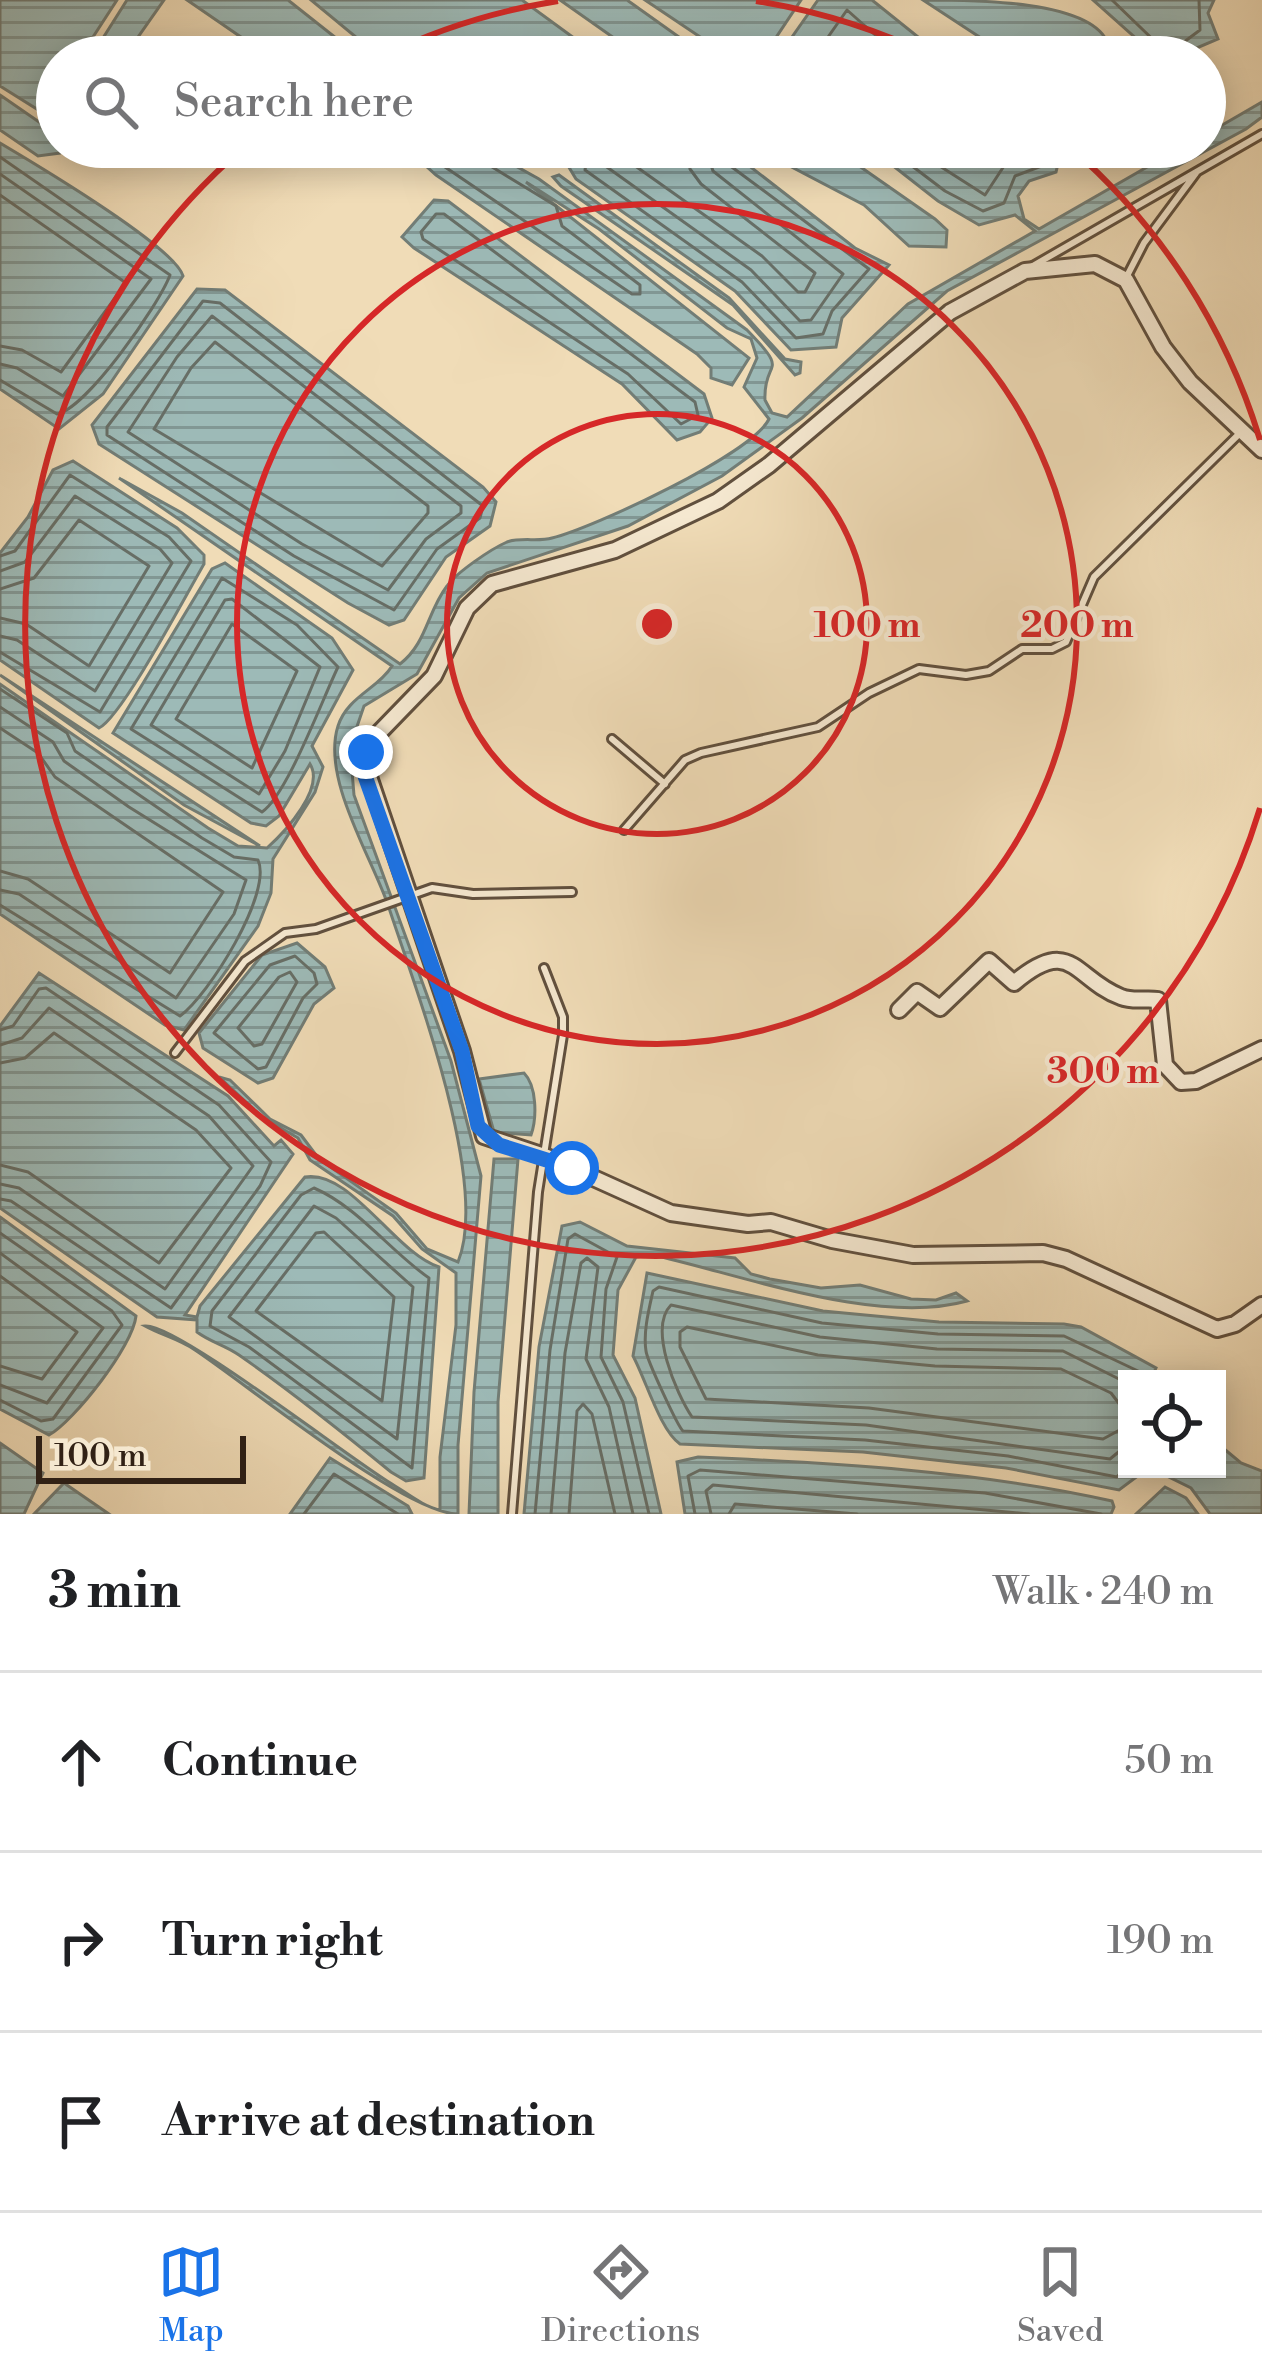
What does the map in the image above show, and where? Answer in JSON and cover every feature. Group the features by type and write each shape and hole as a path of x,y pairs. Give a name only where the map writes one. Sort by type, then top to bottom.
{"street":[{"path":"1262,450 1190,382 1162,346 1126,280 1095,264 1025,271 950,312 769,465 718,501 615,550 507,578 479,594 434,676 366,752 365,776 403,896 469,1073 478,1126 499,1145 547,1157 671,1214 735,1223 771,1222 832,1240 913,1255 1043,1253 1066,1259 1217,1329 1262,1305"},
{"path":"898,1010 917,992 940,1008 989,961 1014,982 1034,965 1064,962 1086,970 1117,996 1158,1000 1165,1065 1181,1082 1196,1081 1262,1049"}],"lane":[{"path":"1226,154 1262,134"},
{"path":"1025,271 1202,168"},
{"path":"1126,280 1144,243 1180,201 1198,170"},
{"path":"624,830 685,760 701,752 818,727 869,693 919,669 966,675 989,671 1022,649 1052,649 1066,642 1094,578 1242,431"},
{"path":"612,739 665,784"},
{"path":"175,1053 264,943 432,889 473,894 572,892"},
{"path":"512,1514 538,1192 563,1035 563,1017 544,968"}],"water":[{"path":"0,0 117,0 94,36 36,36 36,108 0,86"},
{"path":"127,0 164,0 139,36 104,36"},
{"path":"187,0 288,0 333,36 239,36"},
{"path":"311,0 522,0 571,36 355,36"},
{"path":"560,0 627,0 678,36 611,36"},
{"path":"645,0 801,0 777,36 699,36"},
{"path":"818,0 872,0 917,36 793,36"},
{"path":"923,0 1000,2 1056,11 1080,19 1103,36 978,36"},
{"path":"1093,0 1214,0 1208,13 1217,36 1133,36"},
{"path":"0,95 36,120 36,155 0,130"},
{"path":"1262,102 1262,117 1226,140 1226,123"},
{"path":"0,143 130,226 183,276 103,394 59,429 0,389"},
{"path":"428,168 519,168 539,179 747,330 772,361 765,400 772,413 787,417 908,304 1035,231 1015,215 979,225 896,168 1057,168 1029,181 1018,196 1024,219 1039,229 1145,168 1174,168 947,291 802,418 722,476 628,526 487,573 459,598 417,674 364,706 350,747 354,795 451,1061 481,1176 458,1445 458,1514 440,1510 456,1273 422,1249 393,1216 310,1160 298,1138 262,1117 219,1077 230,1080 270,1119 301,1135 319,1159 396,1213 427,1249 458,1262 465,1227 465,1185 446,1086 389,908 351,819 337,770 335,747 342,716 392,666 119,478 182,513 400,664 416,647 447,586 484,555 512,541 547,539 572,531 634,505 734,451 769,419 744,387 757,358 751,339 727,328 599,229 526,182 749,358 732,385 711,378 711,368 697,354"},
{"path":"569,168 752,168 855,248 889,265 842,318 836,347 791,350 735,291 576,179"},
{"path":"794,168 862,168 947,230 946,247 909,246 864,205"},
{"path":"559,175 729,298 785,359 801,362 800,373 795,375 733,305 561,186 553,177"},
{"path":"434,200 448,201 704,394 712,418 700,432 677,440 622,384 414,248 402,237"},
{"path":"197,289 225,290 483,487 496,502 490,526 446,557 404,620 389,625 348,603 99,444 92,425"},
{"path":"73,461 177,528 204,555 204,564 154,653 123,702 99,728 0,660 0,553 28,517 53,470"},
{"path":"225,563 332,638 353,670 312,746 323,767 315,792 273,859 271,893 258,926 184,1030 165,1025 0,914 0,684 208,828 238,846 267,848 308,797 310,764 279,816 266,826 251,823 113,733 212,569"},
{"path":"0,675 260,846 184,805"},
{"path":"297,943 325,967 334,988 314,1004 273,1078 258,1083 203,1048 199,1033 262,955"},
{"path":"39,973 228,1096 274,1146 281,1140 293,1154 185,1315 197,1317 200,1306 305,1177 339,1186 422,1259 439,1267 424,1478 406,1481 391,1472 258,1369 197,1332 197,1320 157,1317 0,1208 0,1026"},
{"path":"524,1073 535,1103 531,1135 494,1132 479,1079"},
{"path":"494,1159 518,1159 498,1402 498,1514 469,1514 474,1392"},
{"path":"0,1217 136,1316 125,1345 101,1382 49,1435 0,1409"},
{"path":"580,1222 627,1246 735,1258 751,1274 770,1279 821,1288 860,1285 911,1299 936,1300 956,1293 967,1301 932,1307 852,1303 653,1255 636,1257 618,1290 613,1355 635,1398 661,1514 524,1514 539,1347 562,1226"},
{"path":"647,1273 823,1311 939,1322 1081,1327 1156,1368 1118,1370 1118,1478 1135,1478 1119,1490 1006,1468 863,1452 680,1444 660,1416 633,1356"},
{"path":"145,1326 163,1331 226,1368 421,1502 326,1445 195,1350"},
{"path":"0,1443 43,1473 24,1514 0,1514"},
{"path":"1226,1450 1262,1471 1262,1514 1210,1514 1191,1488 1171,1478 1226,1478"},
{"path":"698,1457 958,1475 1112,1501 1114,1507 1111,1514 685,1514 677,1462"},
{"path":"330,1458 408,1506 412,1514 290,1514"},
{"path":"64,1483 109,1514 34,1514"},
{"path":"1165,1487 1186,1498 1198,1514 1136,1514"}],"route":[{"path":"366,752 365,776 462,1051 478,1126 499,1145 572,1168"}]}
